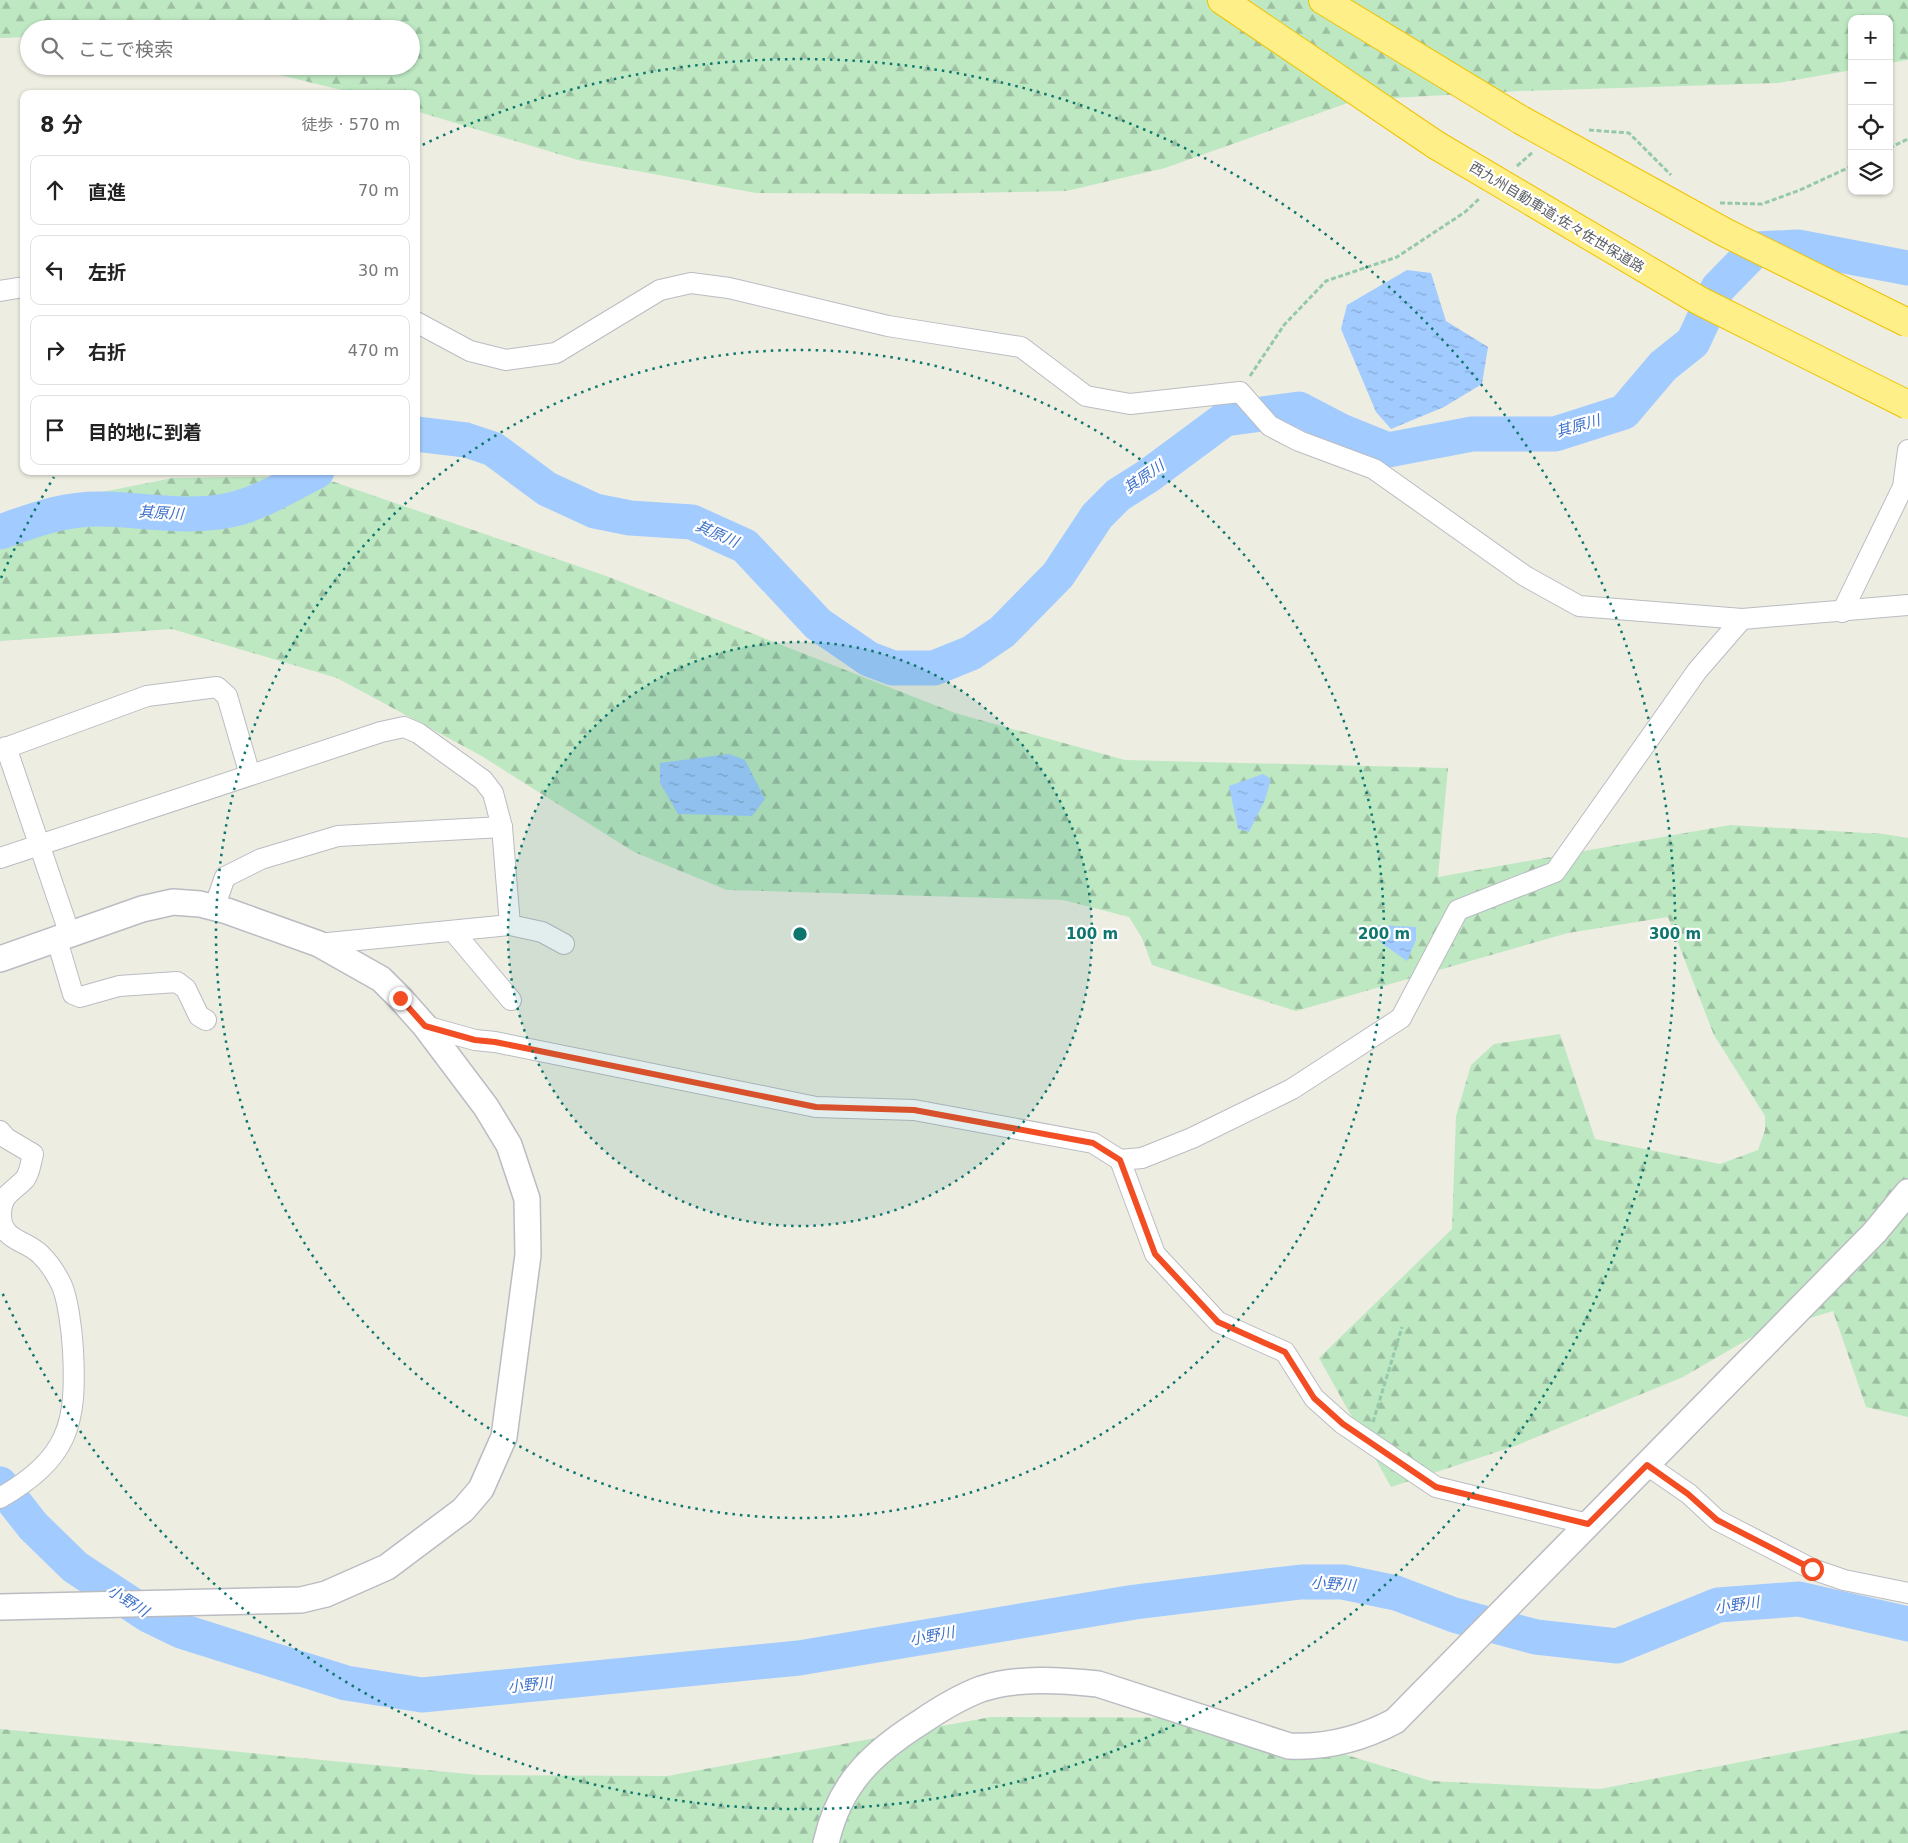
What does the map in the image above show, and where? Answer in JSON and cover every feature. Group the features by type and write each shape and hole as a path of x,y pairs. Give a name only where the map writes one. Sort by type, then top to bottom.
{"highway":[{"name":"西九州自動車道;佐々佐世保道路","path":"1222,0 1436,145 1700,301 1908,405"},
{"path":"1323,0 1521,120 1726,233 1908,323"}],"street":[{"path":"420,324 470,351 506,360 556,353 660,290 692,283 729,288 888,326 1021,347 1086,396 1130,404 1240,392 1270,426 1299,441 1374,469 1525,576 1579,606 1742,619 1908,605"},
{"path":"0,291 20,288"},
{"path":"1842,612 1903,487 1908,450"},
{"path":"1120,1160 1142,1158 1192,1138 1292,1089 1401,1018 1458,910 1555,872 1698,671 1742,619"},
{"path":"206,1020 199,1016 186,990 177,982 120,986 80,997 73,994 63,938 38,845 3,748 147,696 217,687 227,696 250,775"},
{"path":"0,858 381,732 404,727 418,734 483,780 492,793 502,827 510,925"},
{"path":"214,908 225,877 262,859 338,836 502,827"},
{"path":"0,959 142,909 173,902 214,908 318,944 352,960 382,979 425,1026 486,1107 509,1145 527,1199 528,1256 504,1437 480,1489 463,1510 387,1567 326,1594 301,1600 0,1607"},
{"path":"318,944 510,925 542,932 564,944"},
{"path":"452,930 511,1000"},
{"path":"425,1026 475,1040 495,1042 816,1107 914,1110 1093,1143 1120,1160 1155,1254 1218,1322 1285,1352 1314,1398 1343,1424 1436,1487 1588,1524"},
{"path":"0,1131 6,1138 33,1154 26,1177 5,1196 1,1214 3,1228 12,1238 40,1254 60,1281 72,1331 75,1386 70,1423 60,1444 46,1464 23,1485 0,1498"},
{"path":"826,1843 831,1822 840,1799 860,1770 890,1742 946,1705 982,1689 1016,1683 1072,1681 1098,1684 1289,1746 1311,1747 1347,1741 1395,1721 1875,1232 1908,1192"},
{"path":"1647,1465 1688,1494 1717,1520 1812,1569 1844,1580 1908,1594"}],"path":[{"path":"1893,146 1908,139"},
{"path":"1367,1441 1402,1327"}],"green space":[{"path":"0,0 1908,0 1908,60 1893,62 1893,15 1848,15 1848,71 1778,83 1520,91 1356,100 1165,168 1066,191 918,194 756,193 578,160 420,112 420,90 342,90 280,75 420,75 420,20 20,20 20,37 0,38"},
{"path":"317,476 609,577 955,713 1125,760 1448,768 1438,877 1730,825 1884,834 1908,838 1908,1417 1866,1407 1833,1311 1757,1334 1683,1377 1515,1446 1391,1487 1319,1358 1452,1229 1456,1116 1471,1065 1494,1044 1560,1034 1595,1139 1720,1164 1758,1150 1765,1130 1765,1116 1714,1035 1668,917 1568,933 1296,1011 1152,965 1142,938 1129,917 1063,900 727,890 634,852 480,755 337,678 172,629 0,641 0,518 21,508 173,478"},
{"path":"991,1717 1227,1718 1431,1781 1600,1789 1908,1730 1908,1843 0,1843 0,1729 479,1775 667,1776"}],"water":[{"path":"1407,270 1431,273 1446,321 1488,347 1482,384 1444,407 1391,429 1376,412 1341,329 1347,305"},
{"path":"729,754 745,760 765,799 752,816 678,814 660,783 660,763"},
{"path":"1263,774 1271,779 1265,800 1249,832 1238,829 1229,786"},
{"path":"1378,925 1416,927 1416,940 1407,961 1380,942"}],"waterway":[{"name":"其原川","path":"420,434 466,440 493,449 547,489 595,511 630,518 692,522 745,546 818,624 869,659 893,668 934,668 971,653 1002,632 1058,575 1097,516 1118,495 1148,476 1225,419 1299,409 1341,431 1388,450 1472,434 1555,434 1624,412 1663,366 1693,342 1718,288 1756,249 1798,247 1908,268"},
{"name":"其原川","path":"0,532 51,515 76,510 104,509 183,514 214,513 241,507 263,499 309,475"},
{"name":"小野川","path":"0,1484 33,1526 75,1567 148,1615 181,1631 346,1683 422,1695 799,1658 1135,1602 1301,1582 1343,1582 1396,1593 1454,1615 1536,1637 1617,1646 1718,1605 1799,1599 1908,1624"}],"route":[{"path":"400,998 425,1026 475,1040 495,1042 816,1107 914,1110 1093,1143 1120,1160 1155,1254 1218,1322 1285,1352 1314,1398 1343,1424 1436,1487 1588,1524 1647,1465 1688,1494 1717,1520 1812,1569"}]}
